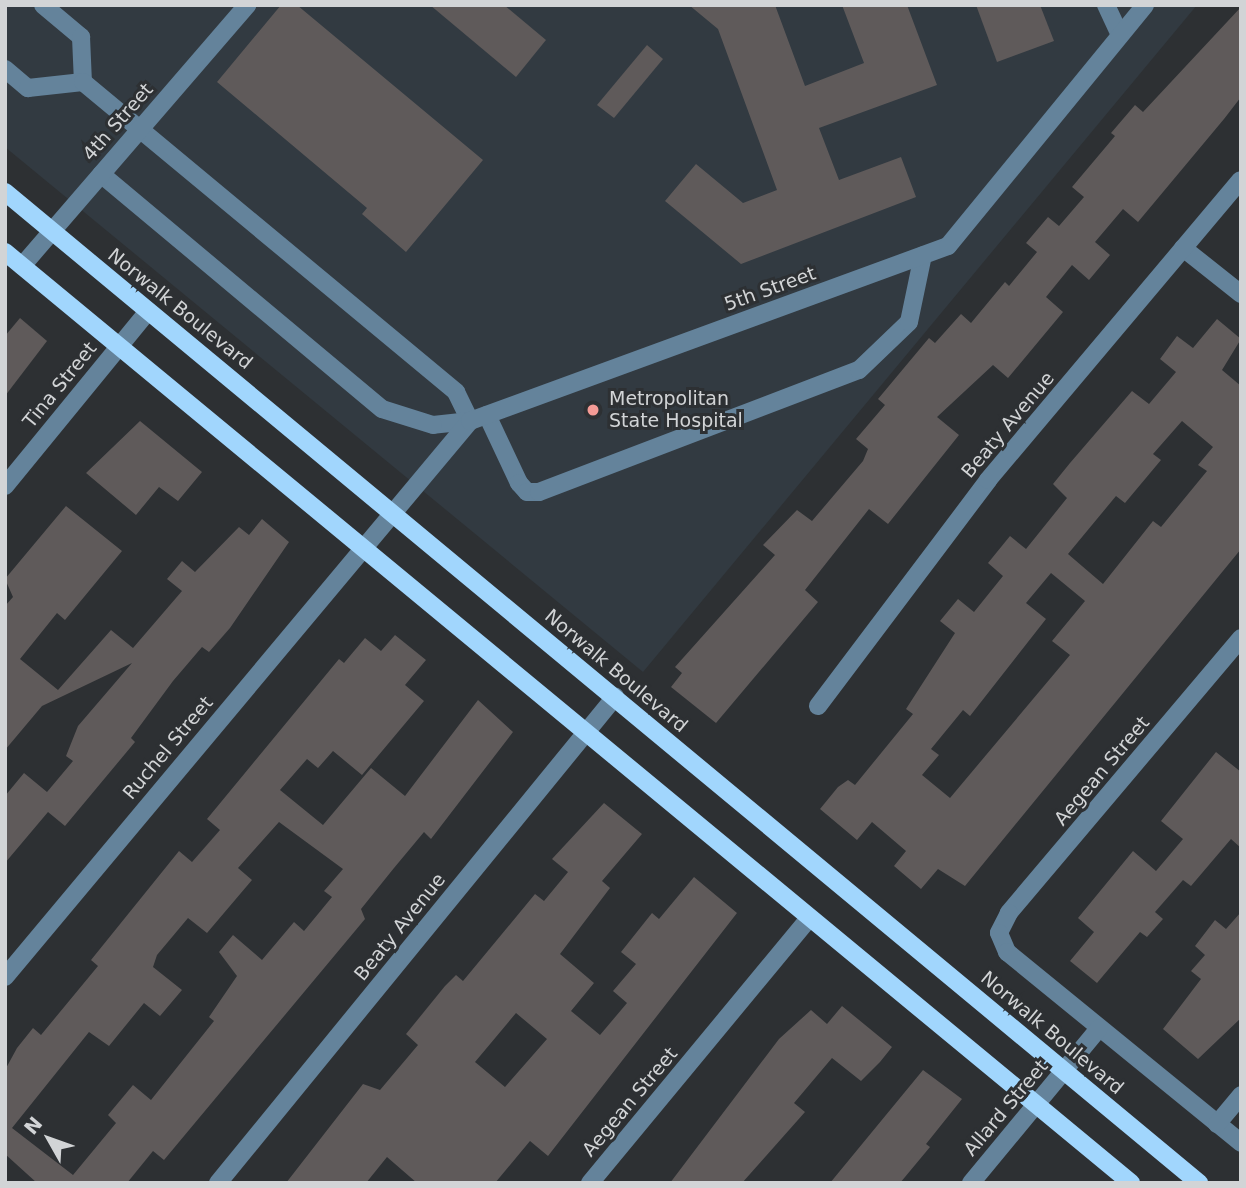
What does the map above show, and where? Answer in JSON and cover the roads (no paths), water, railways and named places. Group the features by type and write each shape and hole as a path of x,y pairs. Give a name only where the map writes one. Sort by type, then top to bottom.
{"main road":[{"name":"Norwalk Boulevard","path":"5,192 1199,1183"},
{"path":"5,253 1131,1183"}],"street":[{"path":"43,5 81,37 83,82"},
{"name":"4th Street","path":"22,266 247,5"},
{"path":"1106,5 1121,35"},
{"name":"5th Street","path":"362,547 391,510 478,418 948,246 1145,5"},
{"path":"5,69 28,88 83,82 456,391 478,418 527,492 539,492 859,370 887,350 909,322 923,255"},
{"path":"101,174 382,409 433,425 478,418"},
{"name":"Beaty Avenue","path":"818,706 988,480 1241,180"},
{"path":"1184,248 1241,294"},
{"name":"Tina Street","path":"5,486 148,311"},
{"name":"Ruchel Street","path":"5,977 362,547"},
{"name":"Aegean Street","path":"1099,1028 1007,952 999,933 1009,913 1241,638"},
{"name":"Beaty Avenue","path":"218,1183 615,697"},
{"name":"Aegean Street","path":"590,1183 809,918"},
{"path":"1099,1028 1241,1143"},
{"name":"Allard Street","path":"971,1183 1099,1028"},
{"path":"1217,1124 1241,1095"}],"place":[{"name":"Metropolitan State Hospital","path":"593,410"}]}
